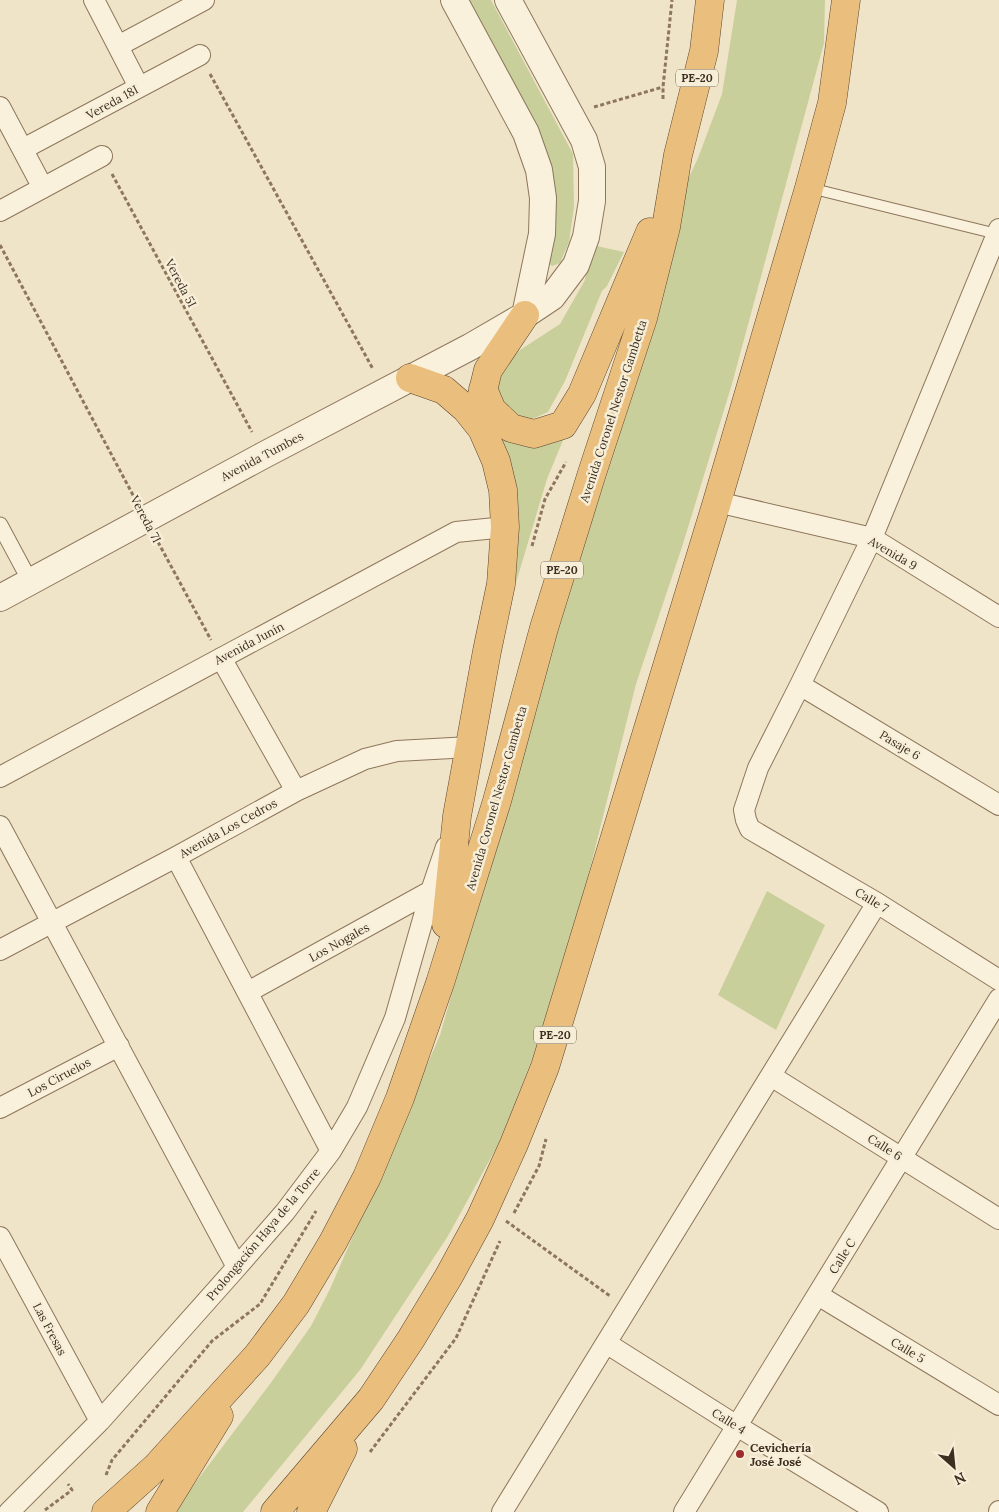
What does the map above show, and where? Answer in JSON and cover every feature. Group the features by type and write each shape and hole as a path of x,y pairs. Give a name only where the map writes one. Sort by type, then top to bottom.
{"highway":[{"name":"Avenida Coronel Nestor Gambetta","path":"106,1512 156,1466 257,1356 296,1304 333,1242 367,1177 400,1098 440,983 497,801 547,619 592,473 644,318 666,227 678,155 704,51 710,0"},
{"name":"PE-20","path":"274,1512 371,1399 411,1339 449,1276 484,1208 514,1144 545,1067 717,502 809,188 832,103 846,0"},
{"path":"483,389 492,410 511,428 534,434 563,425 582,394 621,304 678,155"},
{"path":"475,421 488,370 525,315"},
{"path":"410,378 444,390 466,409 482,429 496,461 503,490 505,527 501,584 457,816 440,983"},
{"path":"160,1512 257,1356"},
{"path":"311,1512 371,1399"}],"street":[{"path":"94,0 140,87"},
{"path":"118,46 204,0"},
{"path":"454,0 526,133 539,170 543,198 542,234 525,315"},
{"name":"Avenida Tumbes","path":"0,598 264,455 470,347 552,297 576,265 586,237 592,201 592,168 584,140 508,0"},
{"name":"Vereda 18I","path":"23,149 200,56"},
{"path":"0,107 43,188"},
{"path":"0,211 102,156"},
{"path":"800,685 872,538 998,231"},
{"name":"Avenida 9","path":"717,502 872,538 999,617"},
{"path":"0,525 30,581"},
{"name":"Avenida Junín","path":"0,777 456,532 505,527"},
{"path":"221,658 296,791"},
{"name":"Pasaje 6","path":"800,685 999,804"},
{"name":"Calle 7","path":"800,685 758,768 744,810 750,828 877,903 999,980"},
{"name":"Avenida Los Cedros","path":"0,950 296,791 364,759 397,751 470,748"},
{"name":"Prolongación Haya de la Torre","path":"9,1512 100,1421 285,1212 331,1151 357,1107 394,1018 431,891 457,816"},
{"path":"0,826 237,1267"},
{"path":"176,857 331,1151"},
{"name":"Los Nogales","path":"248,992 431,891"},
{"path":"502,1512 877,903"},
{"name":"Calle C","path":"684,1512 999,999"},
{"name":"Los Ciruelos","path":"0,1108 119,1046"},
{"name":"Calle 6","path":"771,1076 999,1219"},
{"name":"Las Fresas","path":"0,1237 100,1421"},
{"name":"Calle 5","path":"818,1295 999,1405"},
{"name":"Calle 4","path":"606,1343 878,1512"}],"lane":[{"path":"809,188 998,231"}],"path":[{"path":"200,56 385,392"},
{"path":"570,114 663,87"},
{"name":"Vereda 5I","path":"102,156 264,455"},
{"name":"Vereda 7I","path":"0,245 221,658"},
{"path":"484,1208 509,1222 627,1308"}],"green space":[{"path":"465,0 491,0 573,154 574,207 569,242 560,263 552,266 546,262 552,224"},
{"path":"737,0 825,0 824,43 732,384 682,547 636,684 569,953 533,1057 499,1143 448,1236 360,1370 243,1512 173,1512 270,1384 311,1326 330,1289 440,1035 682,192 698,158 722,94"},
{"path":"592,245 624,252 607,286 602,291 565,381 548,412 530,420 511,415 499,403 495,381 501,367 520,350 560,324 585,280"},
{"path":"494,431 503,438 521,444 529,444 566,433 547,479 504,623"},
{"path":"767,891 825,925 776,1030 718,995"}],"place":[{"name":"Cevichería José José","path":"740,1454"}]}
